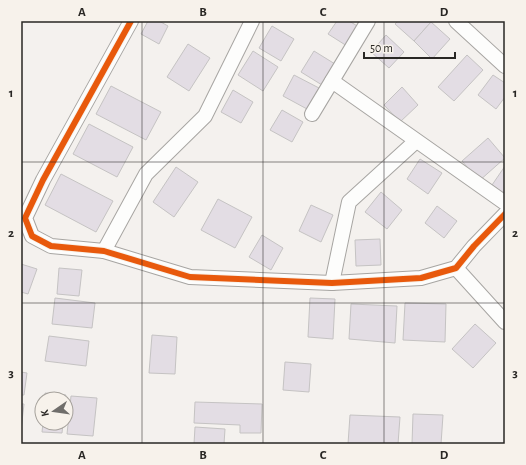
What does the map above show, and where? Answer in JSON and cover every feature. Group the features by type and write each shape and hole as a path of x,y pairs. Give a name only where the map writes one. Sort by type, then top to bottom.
{"street":[{"path":"130,21 43,180 25,218 32,236 51,246 104,251 190,277 332,283 421,278 456,268 474,246 505,214"},
{"path":"104,251 146,174 204,116 252,21"},
{"path":"312,114 368,21"},
{"path":"456,21 505,66"},
{"path":"332,82 505,203"},
{"path":"332,283 349,202 416,141"},
{"path":"456,268 505,322"}],"building":[{"path":"148,21 159,21 168,26 159,44 141,34"},
{"path":"337,21 349,21 359,27 347,46 328,34"},
{"path":"398,21 431,22 414,41 395,24"},
{"path":"431,22 450,39 432,59 414,41"},
{"path":"272,26 294,39 281,61 259,48"},
{"path":"386,35 404,52 389,68 371,52"},
{"path":"188,44 210,58 189,91 167,77"},
{"path":"253,51 278,67 263,91 238,75"},
{"path":"314,51 335,64 322,85 301,72"},
{"path":"467,55 483,70 454,101 438,87"},
{"path":"294,75 319,88 307,109 283,96"},
{"path":"493,75 505,83 505,97 496,109 478,95"},
{"path":"111,86 161,112 146,140 96,114"},
{"path":"402,87 418,105 400,122 384,105"},
{"path":"233,90 253,102 241,123 221,112"},
{"path":"282,110 303,122 292,142 270,130"},
{"path":"89,124 133,147 117,177 73,154"},
{"path":"488,138 505,158 479,181 462,161"},
{"path":"420,159 442,173 428,194 407,179"},
{"path":"505,166 505,194 492,185"},
{"path":"176,167 198,182 174,217 153,202"},
{"path":"61,174 113,201 96,232 45,205"},
{"path":"381,192 402,210 387,229 365,212"},
{"path":"218,199 252,217 235,248 201,230"},
{"path":"311,205 333,215 321,242 299,231"},
{"path":"437,206 457,221 444,238 425,223"},
{"path":"262,235 283,248 271,270 249,257"},
{"path":"380,239 381,265 356,266 355,240"},
{"path":"21,264 37,269 28,294 21,292"},
{"path":"59,268 82,270 79,296 57,294"},
{"path":"55,298 95,303 92,328 52,324"},
{"path":"310,298 335,299 333,339 308,337"},
{"path":"405,303 446,304 445,342 403,340"},
{"path":"351,304 397,306 395,343 349,339"},
{"path":"475,324 496,343 473,368 452,349"},
{"path":"152,335 177,337 175,374 149,373"},
{"path":"49,336 89,341 86,366 45,361"},
{"path":"285,362 311,364 309,392 283,390"},
{"path":"21,372 27,373 24,395 21,395"},
{"path":"74,396 97,398 93,436 67,434 67,431 74,431"},
{"path":"195,402 262,404 261,433 240,433 240,425 194,423"},
{"path":"21,404 24,404 21,430"},
{"path":"413,414 443,415 441,444 412,444"},
{"path":"350,415 400,417 398,444 348,444"},
{"path":"195,427 225,429 224,444 194,444"},
{"path":"42,431 62,431 62,433"}],"cycle path":[{"path":"131,21 43,180 25,218 32,236 51,246 104,251 190,277 332,283 421,278 456,268 474,246 505,214"}]}
